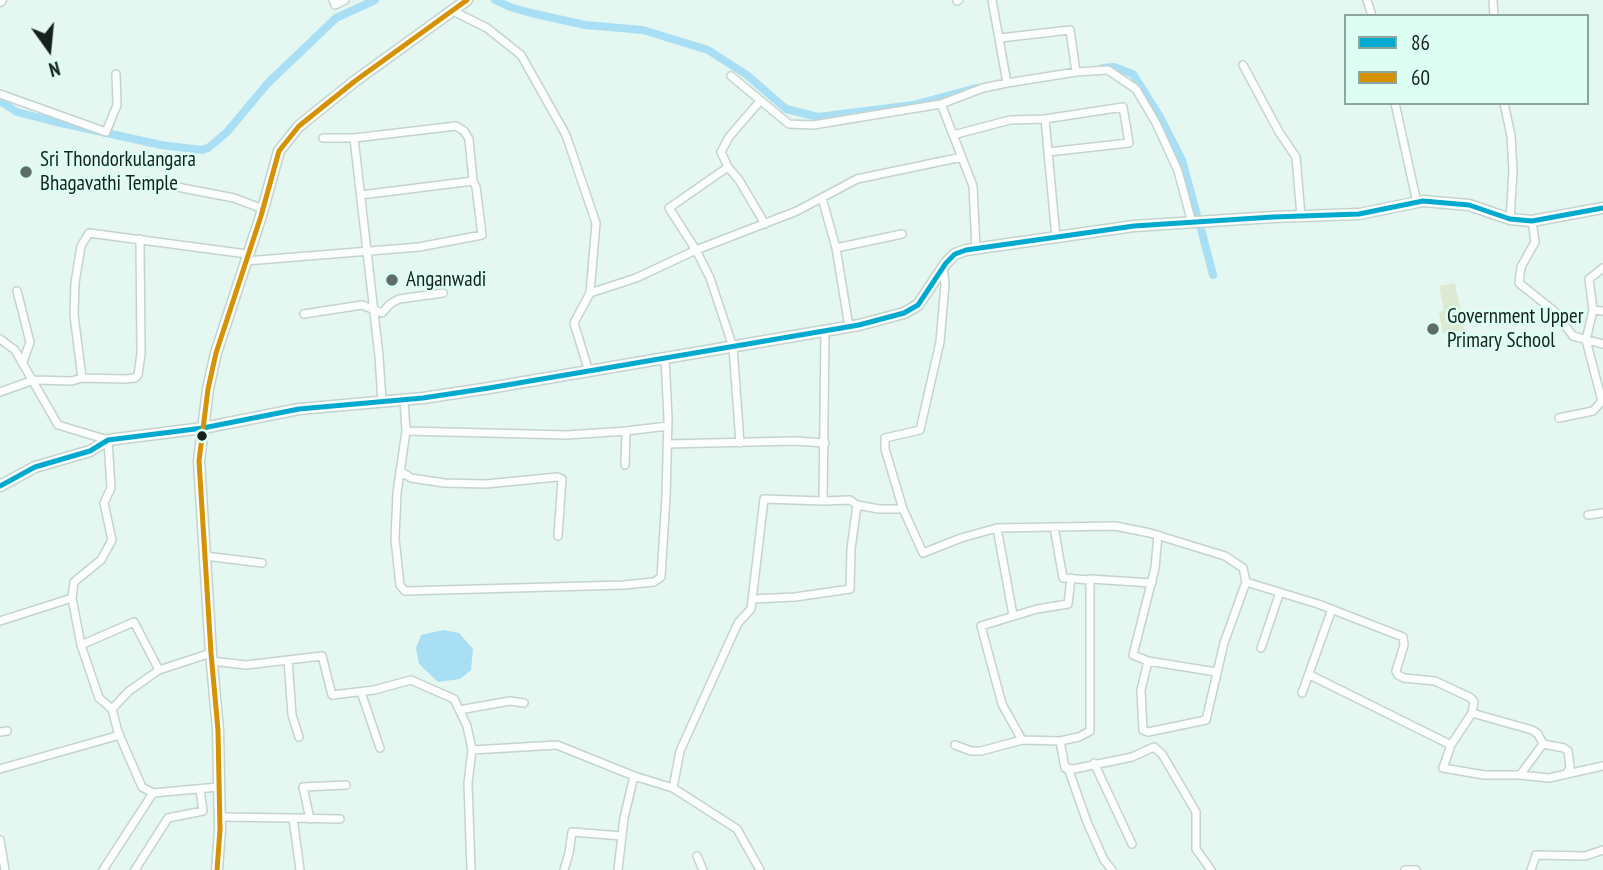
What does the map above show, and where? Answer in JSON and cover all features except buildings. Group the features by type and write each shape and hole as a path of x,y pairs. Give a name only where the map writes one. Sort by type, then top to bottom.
{"main road":[{"path":"217,870 218,730 199,461 208,389 216,354 279,151 299,127 355,81 466,2"},
{"path":"0,486 35,467 90,451 108,440 203,428 287,411 404,399 589,372 849,327 904,313 918,305 955,254 975,249 1134,226 1359,214 1417,203 1445,201 1469,205 1510,219 1532,221 1603,208"}],"street":[{"path":"333,0 335,5 345,0"},
{"path":"992,0 1007,83"},
{"path":"453,11 487,29 521,55 566,135 596,223 590,293 574,323 589,372"},
{"path":"1000,38 1070,30 1076,72"},
{"path":"1243,65 1279,132 1296,157 1301,216"},
{"path":"732,76 789,124 813,125 941,104 1007,83 1076,72 1108,70 1136,89 1156,123 1178,171 1192,223"},
{"path":"0,94 106,132 117,105 116,74"},
{"path":"760,101 729,137 721,152 765,225"},
{"path":"941,104 972,186 975,249"},
{"path":"1395,105 1417,203"},
{"path":"1504,105 1511,136 1513,171 1510,219"},
{"path":"953,135 1010,120 1045,119 1123,107 1129,143 1048,152"},
{"path":"1045,119 1056,237"},
{"path":"82,378 74,315 75,283 81,246 89,233 141,239 246,258 419,247 482,235 469,139 464,131 456,126 354,138 323,138"},
{"path":"354,138 382,401"},
{"path":"590,293 636,278 696,250 765,225 858,179 962,157"},
{"path":"728,167 669,208 710,278 733,347 740,443"},
{"path":"146,181 234,198 262,209"},
{"path":"361,195 473,181"},
{"path":"822,198 836,248 849,327"},
{"path":"1532,221 1535,242 1521,267 1519,283 1554,311 1573,336 1603,344"},
{"path":"836,248 902,234"},
{"path":"0,392 34,380 125,379 138,375 141,354 141,239"},
{"path":"943,267 945,284 940,342 920,430 885,438 885,449 904,509 923,553 997,528 1115,526 1158,535 1225,556 1243,568 1246,582 1216,672 1206,720 1148,732 1143,730 1141,690 1148,660"},
{"path":"1559,418 1593,411 1602,401 1586,340 1593,310 1589,279 1603,268"},
{"path":"17,291 30,342 23,362"},
{"path":"304,314 362,305 382,313 399,299 443,293"},
{"path":"1593,310 1603,311"},
{"path":"823,502 825,331"},
{"path":"0,339 15,350 58,425 108,440 111,488 104,503 112,540 101,560 74,582 72,597 81,645 99,698 112,709 120,736 142,787 153,793 218,787"},
{"path":"404,399 405,431 395,539 400,585 405,590 654,582 661,577 668,426 665,358"},
{"path":"405,431 567,435 668,426"},
{"path":"625,465 626,430"},
{"path":"667,444 795,441 825,443"},
{"path":"400,471 411,478 444,483 486,484 557,477 562,479 558,536"},
{"path":"673,788 680,751 738,623 751,609 764,499 823,502 849,500 857,505 879,509 904,509"},
{"path":"752,599 796,597 850,589 851,549 857,505"},
{"path":"1588,515 1603,513"},
{"path":"1054,527 1063,578 1152,583"},
{"path":"997,528 1013,615"},
{"path":"1158,535 1152,583 1133,655 1216,672"},
{"path":"205,556 262,563"},
{"path":"1022,740 1002,704 981,626 1013,615 1068,604 1071,578"},
{"path":"955,746 981,751 1022,740 1060,741 1079,737 1090,731 1090,580"},
{"path":"1246,582 1403,637 1404,645 1396,671 1398,675 1435,681 1471,698 1474,702 1472,713 1451,745 1443,768 1484,775 1549,778 1603,766"},
{"path":"1261,648 1280,593"},
{"path":"0,621 72,597"},
{"path":"1302,693 1332,610"},
{"path":"81,645 134,622 159,670"},
{"path":"112,709 130,691 159,670 211,657 246,665 322,656 332,695 361,692 411,680 454,699 467,726 472,751 468,783 471,870"},
{"path":"288,660 292,715 299,737"},
{"path":"1310,675 1451,745"},
{"path":"361,692 380,748"},
{"path":"459,709 510,701 524,703"},
{"path":"1472,713 1532,730 1538,734 1543,744"},
{"path":"0,769 120,736"},
{"path":"1060,741 1065,768 1074,769 1132,757 1154,747 1162,754 1196,812 1196,849 1210,870"},
{"path":"1543,744 1568,751 1570,767 1567,774"},
{"path":"1520,775 1543,744"},
{"path":"472,751 557,745 634,776 673,788 737,829 760,870"},
{"path":"1094,763 1132,844"},
{"path":"1068,768 1087,822 1104,860 1112,870"},
{"path":"618,870 634,776"},
{"path":"310,819 303,787 346,785"},
{"path":"135,870 168,818 203,811 200,789"},
{"path":"103,870 153,793"},
{"path":"219,817 340,819"},
{"path":"293,818 300,870"},
{"path":"564,870 572,832 622,836"},
{"path":"0,840 5,870"},
{"path":"1531,870 1536,855 1585,856 1603,850"},
{"path":"697,856 704,870"},
{"path":"1405,870 1416,870"}],"green space":[{"path":"1455,283 1464,330 1443,334 1439,312 1444,310 1439,286"}],"water":[{"path":"443,630 459,633 473,649 471,670 460,679 438,682 419,664 416,648 421,635"}],"waterway":[{"path":"0,101 17,112 52,121 161,145 202,150 227,132 268,83 336,18 375,0"},
{"path":"495,0 531,13 585,25 643,30 708,50 747,75 786,109 818,117 913,105 976,88"},
{"path":"1103,68 1114,67 1133,74 1160,117 1182,160 1197,215"},
{"path":"1201,229 1213,275"}],"transit line":[{"name":"60","path":"217,870 220,830 218,730 199,461 208,389 216,353 261,216 279,151 299,126 355,81 467,0"},
{"name":"86","path":"0,486 35,467 90,451 108,440 203,428 299,409 423,398 489,388 859,325 904,313 918,305 946,263 955,254 966,250 1134,226 1359,214 1423,201 1469,205 1510,219 1532,221 1603,208"}],"place":[{"name":"Sri Thondorkulangara Bhagavathi Temple","path":"26,172"},
{"name":"Anganwadi","path":"392,280"},
{"name":"Government Upper Primary School","path":"1433,329"}]}
